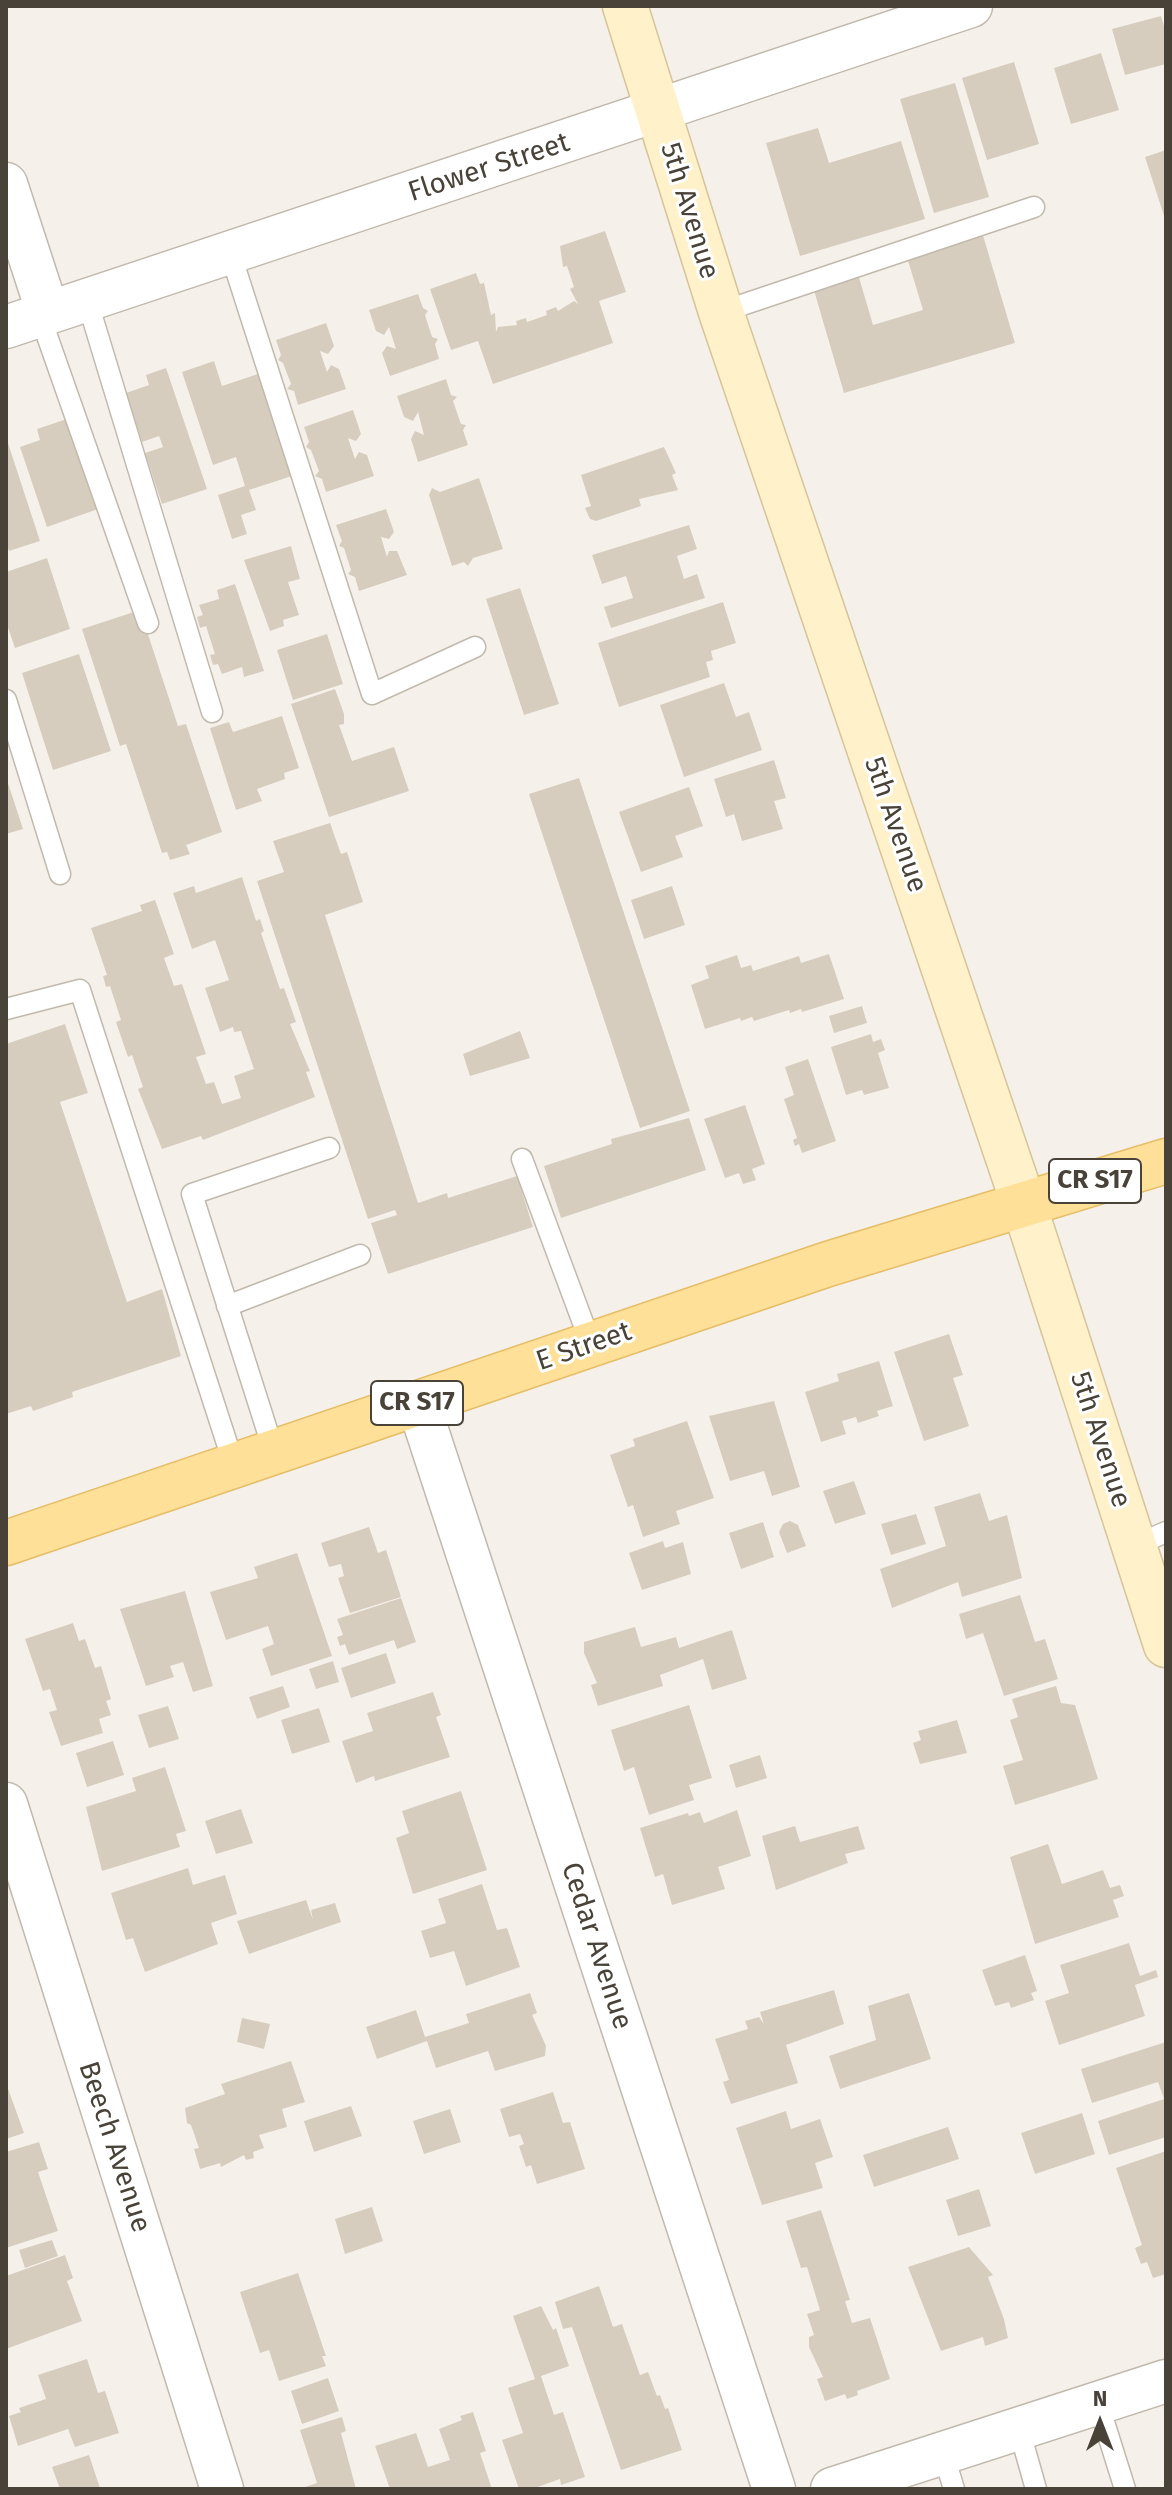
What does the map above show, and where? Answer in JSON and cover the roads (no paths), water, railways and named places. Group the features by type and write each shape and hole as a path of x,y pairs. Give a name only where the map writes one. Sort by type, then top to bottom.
{"main road":[{"name":"E Street","path":"6,1543 591,1344 1023,1202 1166,1161"}],"street":[{"name":"5th Avenue","path":"625,6 721,312 1023,1202 1150,1539 1166,1645"},
{"name":"Flower Street","path":"45,314 971,6"},
{"path":"6,184 45,314"},
{"name":"Cedar Avenue","path":"418,1403 774,2489"},
{"name":"Beech Avenue","path":"6,1804 222,2489"},
{"path":"832,2489 948,2471 1019,2429 1166,2381"}],"lane":[{"path":"721,312 1034,207"},
{"path":"230,252 372,694 475,647"},
{"path":"45,314 148,623"},
{"path":"45,314 212,712"},
{"path":"6,700 60,874"},
{"path":"6,1009 80,990 254,1459"},
{"path":"254,1459 227,1306 192,1194 329,1148"},
{"path":"522,1159 591,1344"},
{"path":"227,1306 360,1255"},
{"path":"1098,2403 1125,2489"},
{"path":"1019,2429 1036,2489"}]}
